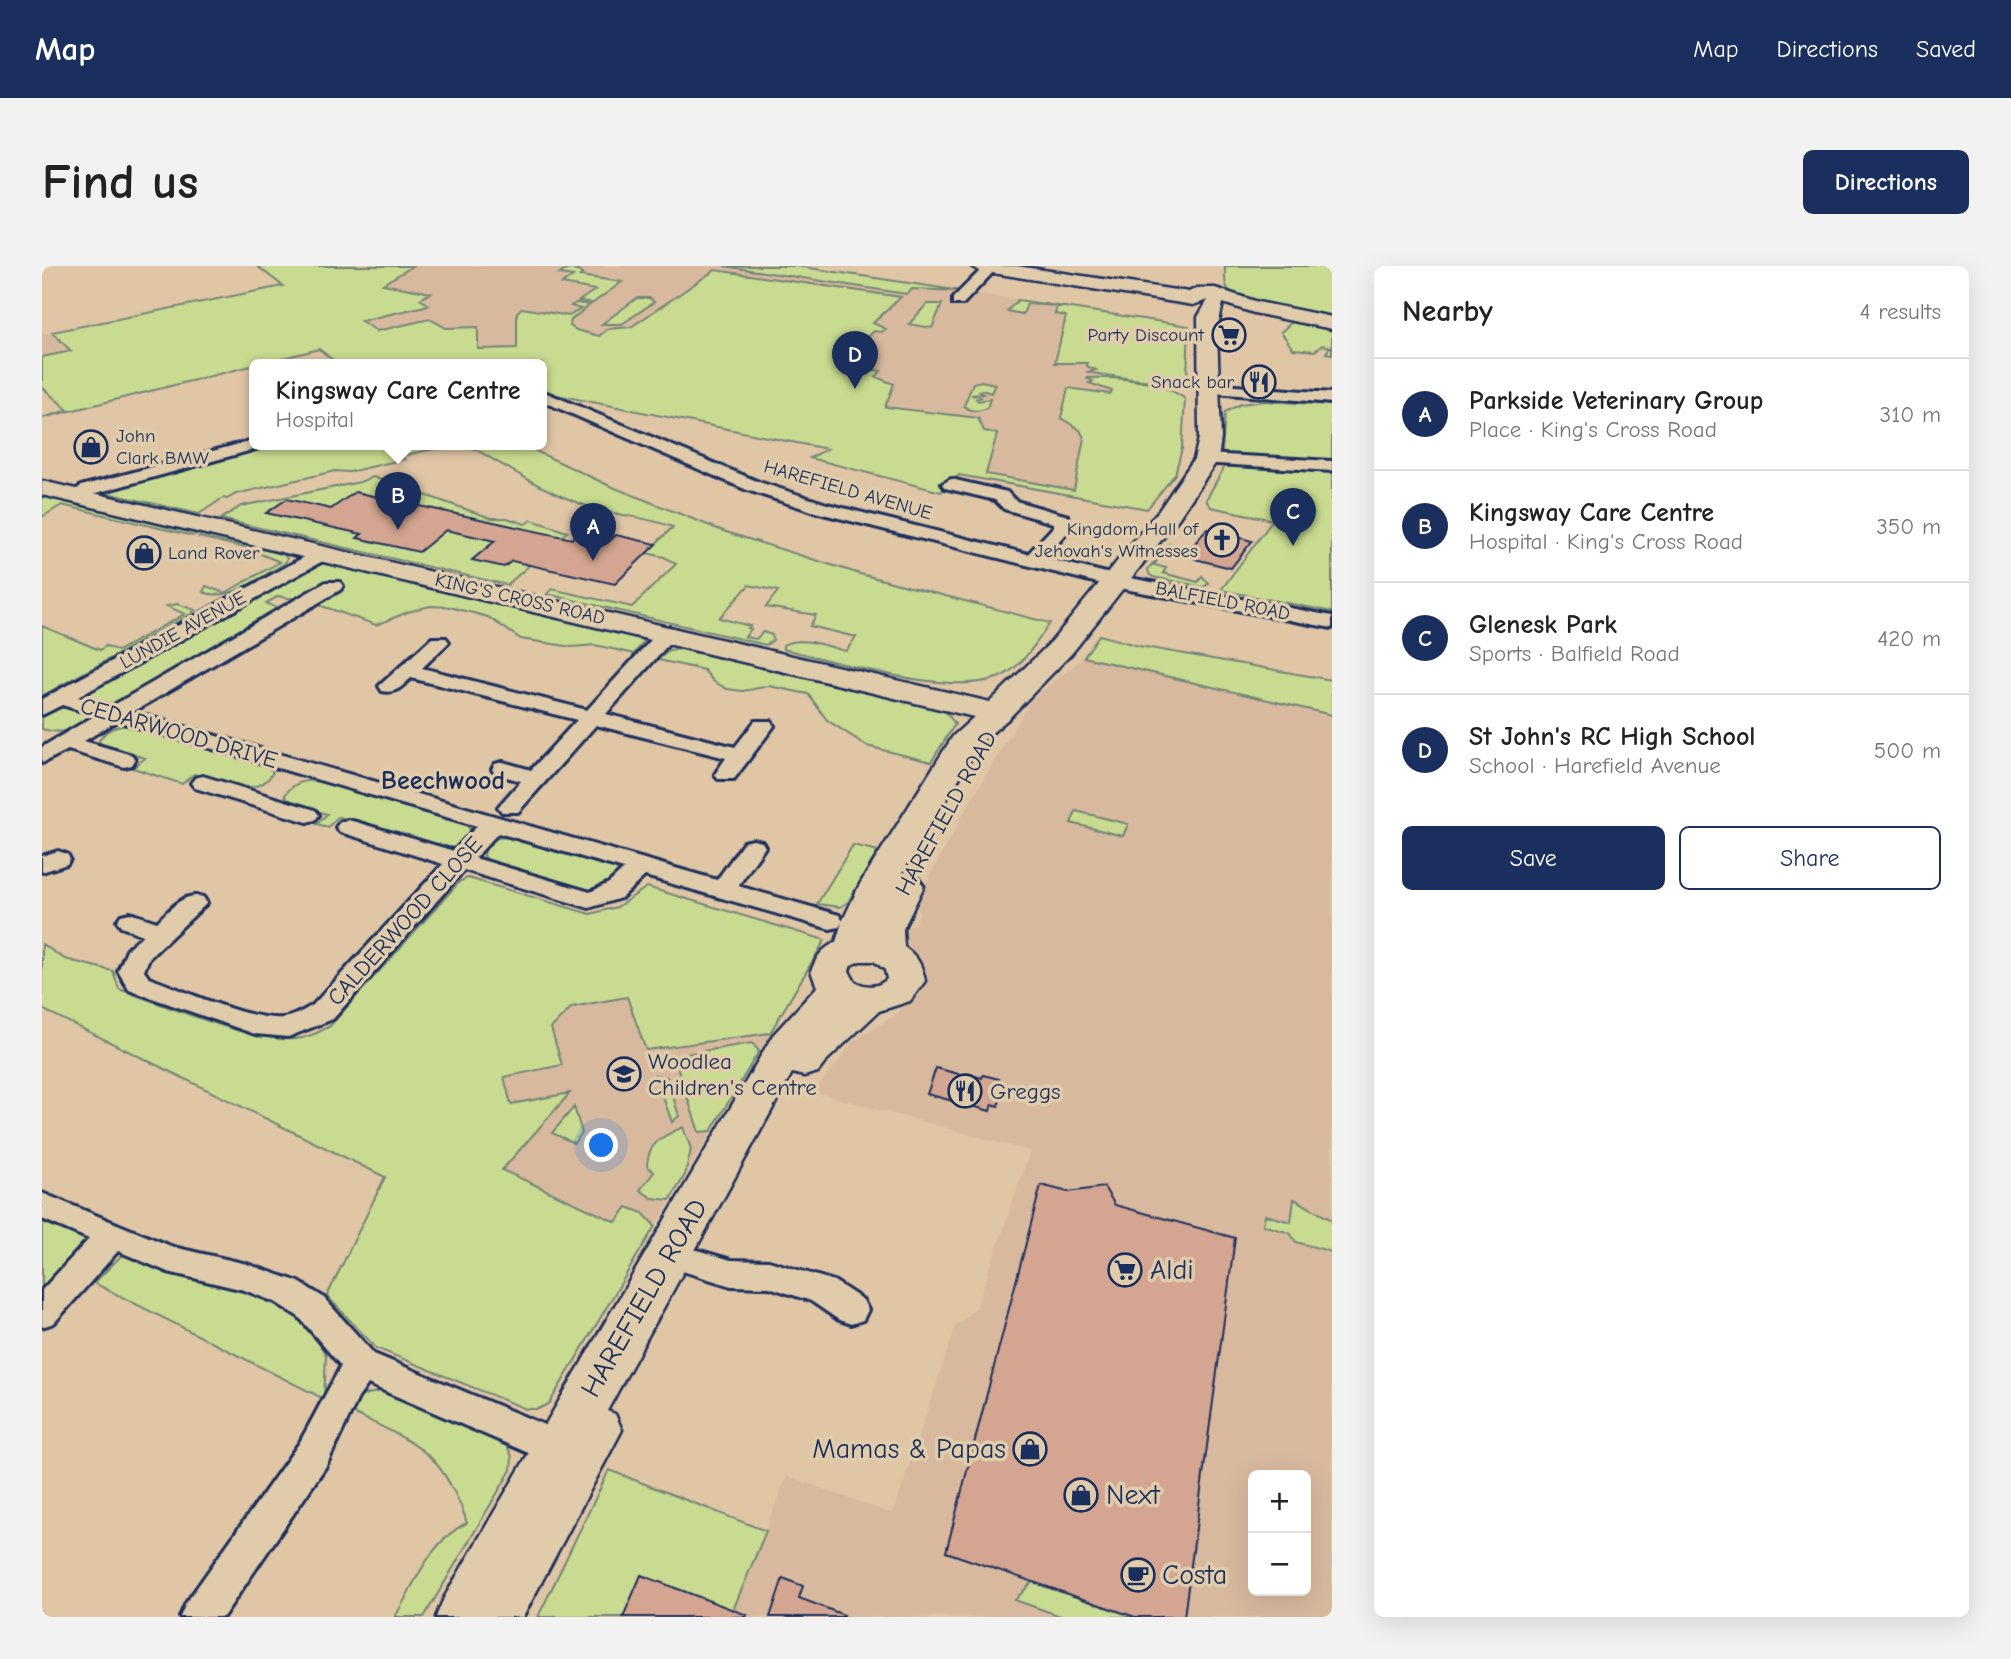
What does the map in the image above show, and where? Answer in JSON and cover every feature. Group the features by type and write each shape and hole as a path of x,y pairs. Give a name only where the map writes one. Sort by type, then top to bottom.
{"street":[{"path":"958,301 985,267 1205,297 1332,323"},
{"name":"HAREFIELD ROAD","path":"493,1617 787,1089 861,972 950,805 993,736 997,713 1053,656 1169,514 1206,459 1210,438 1205,297"},
{"path":"1208,389 1332,398"},
{"name":"HAREFIELD AVENUE","path":"547,398 782,496 1114,581"},
{"path":"78,495 87,490 249,446"},
{"path":"1206,459 1332,466"},
{"path":"951,484 1001,496 1010,505 1062,520 1063,527 1032,561"},
{"name":"KING'S CROSS ROAD","path":"42,488 997,713"},
{"name":"LUNDIE AVENUE","path":"51,703 323,553"},
{"name":"BALFIELD ROAD","path":"1114,581 1332,622"},
{"name":"LUNDIE AVENUE","path":"42,756 114,714 285,604 333,586"},
{"name":"CALDERWOOD CLOSE","path":"194,903 137,954 131,971 139,984 260,1026 281,1029 303,1023 323,1012 668,634"},
{"path":"390,686 439,642"},
{"path":"407,671 741,755"},
{"name":"CEDARWOOD DRIVE","path":"51,703 114,714 299,767 502,815 640,866 830,921"},
{"path":"726,774 763,726"},
{"path":"65,742 124,760"},
{"name":"CEDARWOOD DRIVE","path":"260,800 299,767"},
{"path":"503,769 536,778"},
{"name":"CEDARWOOD DRIVE","path":"203,783 307,815"},
{"path":"348,827 589,900 609,896 626,884 640,866"},
{"path":"723,890 753,847"},
{"path":"130,921 162,932"},
{"name":"HAREFIELD ROAD","path":"464,1617 787,1045 861,972"},
{"path":"42,1205 168,1259 247,1277 287,1292 312,1307 362,1365 558,1448"},
{"path":"42,1313 112,1236"},
{"path":"690,1261 731,1273 769,1274 822,1291 851,1310"},
{"path":"200,1617 313,1454 346,1387 362,1365"}],"shaded area":[{"path":"394,266 796,266 1189,326 1187,375 1179,379 1160,379 1158,387 1175,392 1185,399 1182,448 1175,474 1147,509 547,393 547,359 385,359 338,321"},
{"path":"52,332 72,351 42,357 42,334"},
{"path":"1084,657 1332,715 1332,1617 538,1617 609,1470 765,1531 787,1476 893,1514 956,1325 976,1308 1030,1151 814,1092 855,1040 897,1014 919,987 918,958 906,941 907,927 915,924 919,914 918,897 1031,700"},
{"name":"Woodlea Children's Centre","path":"647,887 825,940 643,1247 442,1153"}],"green space":[{"path":"257,266 413,266 383,284 431,293 420,299 429,305 361,321 377,331 430,319 446,328 478,327 478,349 517,348 517,312 522,308 569,316 581,309 571,306 576,303 590,305 571,320 570,326 599,336 608,329 631,327 715,270 901,297 873,323 886,329 882,332 874,331 840,364 881,371 876,377 894,384 885,407 978,418 984,431 997,434 986,474 1074,490 1084,438 1080,430 1061,418 1068,388 1110,394 1112,391 1089,383 1093,381 1086,378 1125,379 1151,384 1185,399 1182,448 1175,474 1147,509 959,475 941,492 810,458 827,449 547,393 547,359 332,359 319,349 279,359 249,359 249,366 42,418 68,410 42,387 42,357 71,351 52,332 283,286"},
{"path":"574,266 580,266 574,270 583,273 580,276 622,282 593,303 579,301 595,290 562,284 573,276 559,274"},
{"path":"724,266 796,266 961,291 912,289 908,294"},
{"path":"1225,266 1332,266 1332,274 1329,276 1332,280 1332,317 1236,296 1227,287"},
{"path":"637,298 650,298 654,302 622,324 602,324"},
{"path":"1018,300 1189,326 1187,375 1168,381 1141,380 1091,373 1088,372 1096,370 1087,366 1087,363 1055,363 1066,316 1055,314 1057,306 1027,304 1023,314 1007,311"},
{"path":"927,304 942,304 932,328 909,324"},
{"path":"1293,321 1332,330 1332,354 1326,353 1330,347 1322,345 1315,351 1293,349 1281,332"},
{"path":"981,381 995,384 991,393 982,390 979,391 983,394 971,395 982,397 976,399 978,401 990,399 987,408 978,411 969,409 964,406 973,383"},
{"path":"1264,401 1332,405 1332,461 1222,453 1225,412 1241,404"},
{"path":"249,449 429,450 402,456 405,459 349,472 335,471 236,494 227,499 223,498 199,514 98,491"},
{"path":"477,450 534,450 610,486 723,531 860,574 1050,623 1030,652 1011,671 983,682 957,683 896,676 783,649 783,645 798,641 846,651 856,637 810,626 816,615 766,607 778,591 749,585 719,618 750,626 748,628 751,629 745,637 756,639 763,632 772,635 773,640 766,645 547,594 552,589 632,607 676,564 664,557 646,553 673,527 577,503 532,482"},
{"path":"1226,464 1332,470 1332,612 1221,590 1273,520 1211,507 1206,500"},
{"path":"373,477 491,518 507,518 525,524 532,520 567,532 507,585 221,519 241,506"},
{"path":"42,496 196,534 193,536 62,505 42,517"},
{"path":"202,535 283,554 287,558 285,563 235,591 224,594 203,592 206,586 225,593 280,562 246,548 199,537"},
{"path":"1170,543 1154,565 1166,568 1163,573 1198,582 1202,576 1209,584 1203,587 1149,574 1148,569"},
{"path":"324,563 644,641 634,654 595,645 572,647 521,639 488,617 450,607 430,606 376,625 319,605 343,590 327,584 304,596 279,596 266,603 275,607 276,613 128,700 112,704 94,702 88,694 94,685"},
{"path":"177,604 195,610 42,696 42,626 100,650 106,646 118,651 185,614 167,606"},
{"path":"1099,635 1139,646 1332,680 1332,715 1084,657"},
{"path":"680,649 945,711 955,724 931,762 867,746 827,720 808,694 769,686 743,691 727,689 713,681 704,670 658,660 670,650"},
{"path":"68,707 84,712 88,718 78,727 67,731 42,729 42,714"},
{"path":"131,725 267,766 273,772 258,786 248,787 226,784 194,774 182,784 133,768 145,758 103,746 99,741 112,728"},
{"path":"316,780 464,823 472,831 468,841 456,847 439,847 338,817 328,827 317,824 327,814 288,802 285,795 298,783"},
{"path":"1076,811 1128,824 1123,836 1071,823"},
{"path":"511,837 611,865 619,872 616,882 603,890 586,891 489,862 484,856 486,845 498,838"},
{"path":"853,845 878,851 848,902 840,907 817,904"},
{"path":"468,878 590,914 617,907 647,887 825,940 770,1033 646,1050 627,997 572,1007 551,1028 562,1065 504,1077 511,1104 570,1093 502,1170 616,1222 627,1207 643,1213 655,1226 549,1404 538,1409 526,1409 376,1348 327,1296 385,1177 42,1009 42,944 65,959 113,971 119,989 207,1021 255,1035 295,1039 309,1036 330,1026 460,881"},
{"path":"752,1043 759,1051 711,1131 699,1132 678,1069 686,1054"},
{"path":"655,1075 667,1077 679,1116 672,1122"},
{"path":"574,1107 582,1133 574,1143 552,1133"},
{"path":"683,1127 691,1149 685,1175 670,1200 652,1198 640,1190 654,1172 647,1166 650,1151 663,1137"},
{"path":"1294,1199 1332,1220 1332,1252 1296,1242 1290,1233 1263,1225 1265,1215 1291,1222"},
{"path":"42,1222 95,1242 42,1300"},
{"path":"123,1254 159,1267 239,1285 279,1301 303,1317 326,1355 324,1399 94,1283"},
{"path":"385,1390 507,1446 512,1456 511,1470 424,1617 395,1617 433,1551 454,1530 467,1523 452,1487 429,1456 400,1436 346,1410 364,1395"},
{"path":"609,1470 766,1531 733,1610 623,1617 538,1617"},
{"path":"1032,1582 1135,1617 1063,1617 1015,1600"}],"building":[{"path":"355,492 572,539 574,536 607,543 616,535 656,544 615,584 512,561 504,567 472,560 495,541 446,530 419,552 357,538 362,534 266,513 287,499 331,509"},
{"path":"1207,529 1252,541 1231,568 1195,559 1200,553 1189,550"},
{"name":"Greggs","path":"936,1068 966,1076 967,1074 982,1078 983,1075 999,1079 997,1087 1004,1088 998,1106 992,1104 990,1111 927,1094"},
{"name":"Next","path":"1041,1185 1068,1192 1104,1187 1115,1205 1235,1238 1184,1617 1135,1617 946,1552"},
{"path":"641,1575 747,1615 623,1617"},
{"path":"783,1578 803,1586 799,1598 844,1617 770,1617"}],"place":[{"name":"Party Discount","path":"1229,335"},
{"name":"Snack bar","path":"1259,382"},
{"name":"St John's RC High School","path":"855,389"},
{"name":"John Clark BMW","path":"91,447"},
{"name":"Kingsway Care Centre","path":"398,530"},
{"name":"Kingdom Hall of Jehovah's Witnesses","path":"1222,540"},
{"name":"Glenesk Park","path":"1293,546"},
{"name":"Land Rover","path":"144,553"},
{"name":"Parkside Veterinary Group","path":"593,561"},
{"name":"Woodlea Children's Centre","path":"624,1074"},
{"name":"Greggs","path":"965,1091"},
{"name":"Aldi","path":"1125,1270"},
{"name":"Mamas & Papas","path":"1030,1449"},
{"name":"Next","path":"1081,1495"},
{"name":"Costa","path":"1138,1575"}],"district":[{"name":"Beechwood","path":"443,781"}]}
